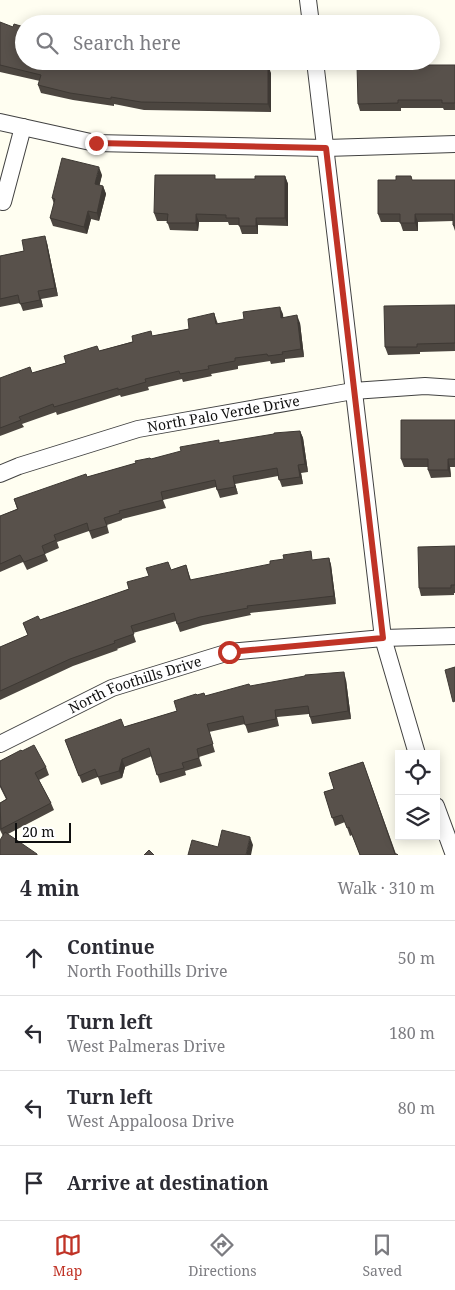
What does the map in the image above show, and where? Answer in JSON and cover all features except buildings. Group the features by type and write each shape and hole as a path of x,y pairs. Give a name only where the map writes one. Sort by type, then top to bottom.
{"street":[{"path":"308,0 310,15"},
{"path":"316,70 383,638 416,750"},
{"path":"0,122 96,143 326,148 455,144"},
{"path":"2,202 23,128"},
{"name":"North Palo Verde Drive","path":"0,474 19,466 138,429 353,390 425,386 455,388"},
{"name":"North Foothills Drive","path":"0,744 112,688 229,652 383,638 455,636"},
{"path":"440,817 454,855"}],"route":[{"path":"96,143 326,148 383,638 229,652"}]}
